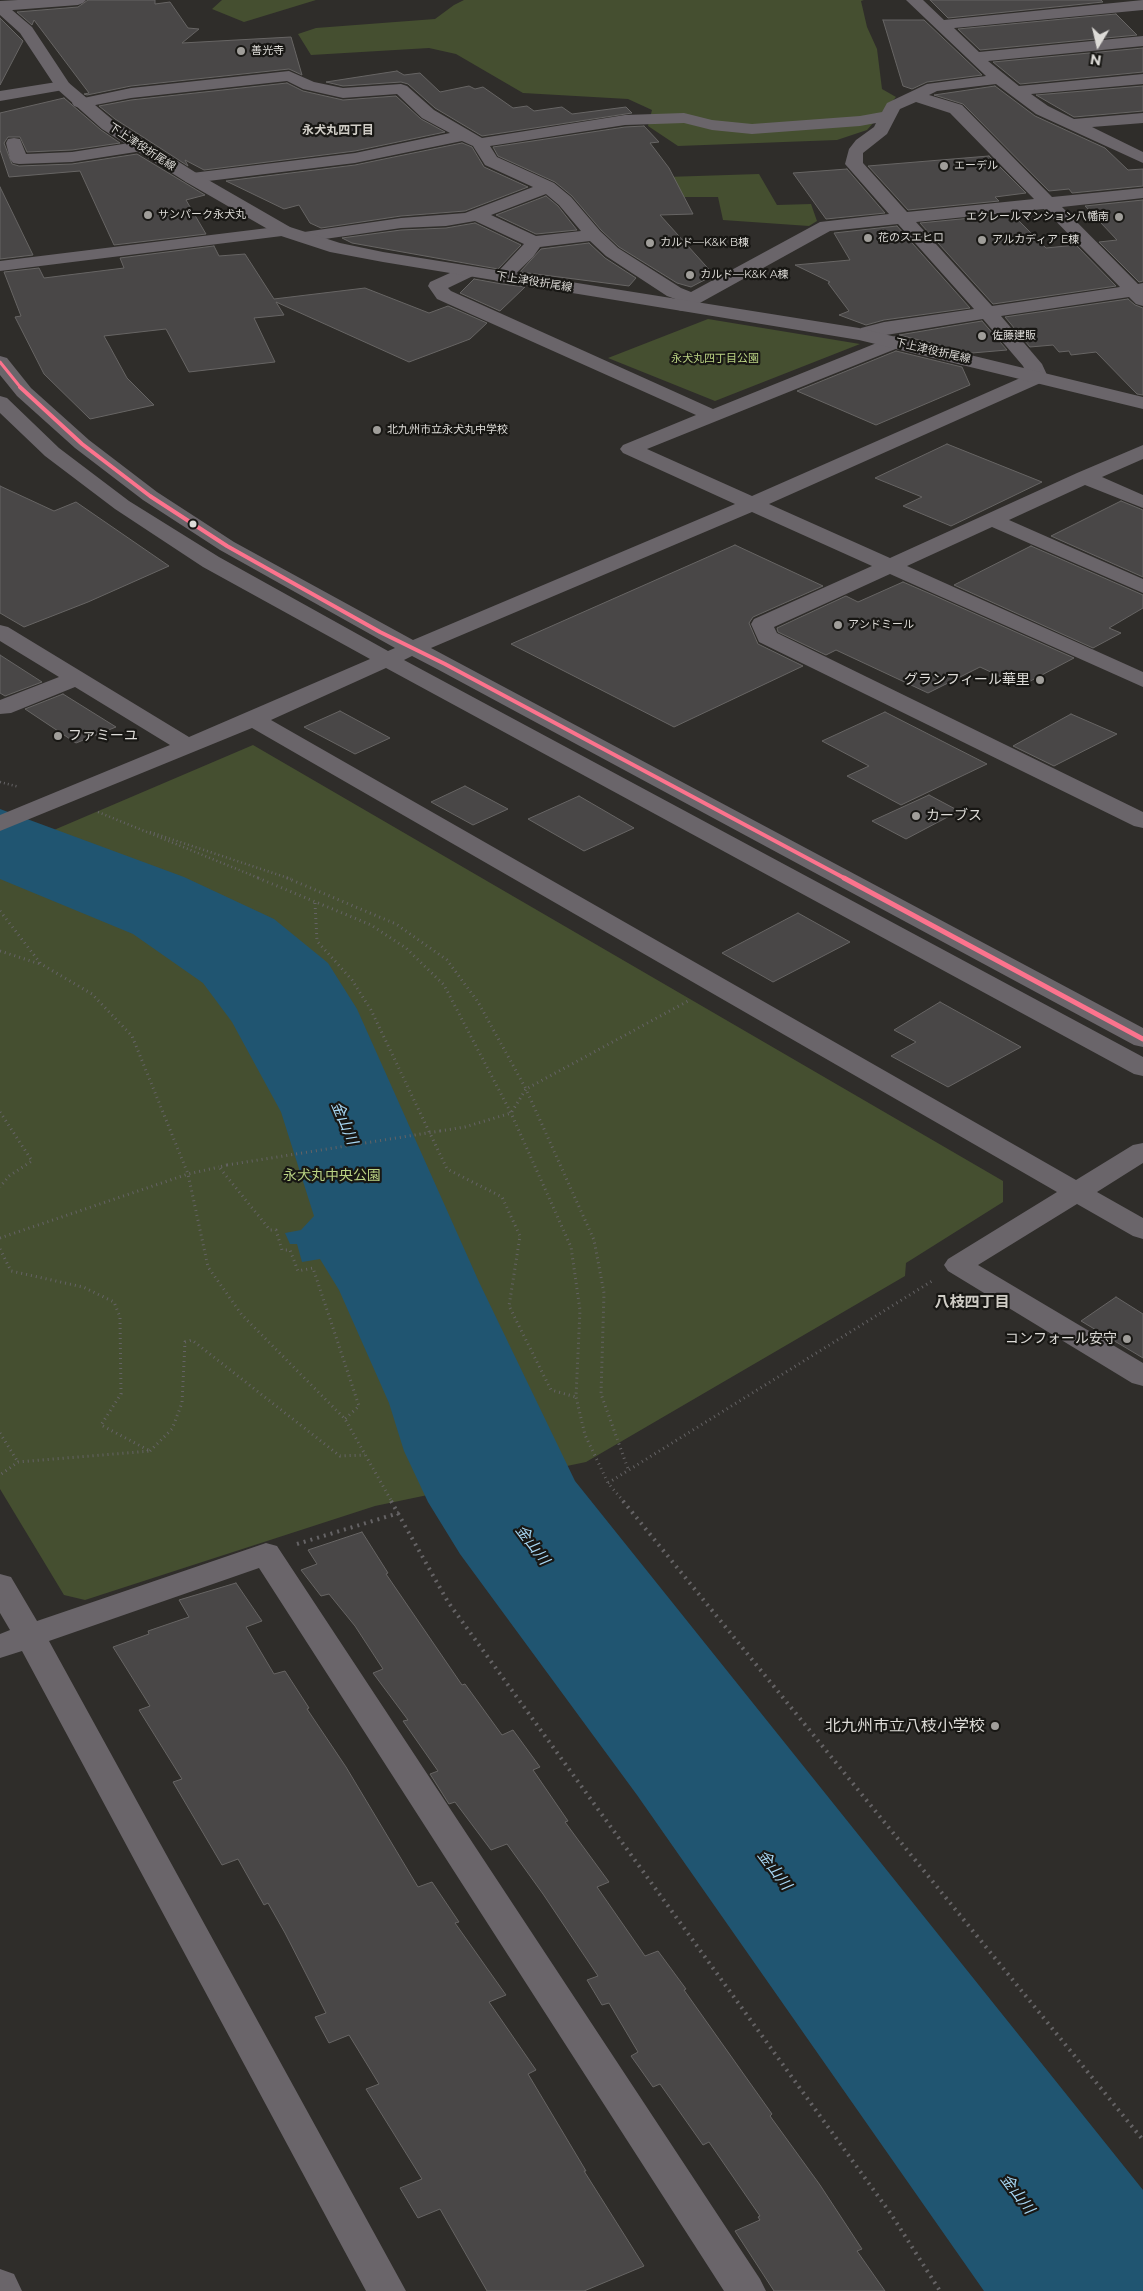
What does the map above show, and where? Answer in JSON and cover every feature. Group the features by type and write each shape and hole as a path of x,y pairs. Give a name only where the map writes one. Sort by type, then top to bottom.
{"street":[{"path":"0,7 77,0"},
{"path":"914,0 999,79 1042,110 1069,125 1139,154"},
{"path":"940,25 1143,5"},
{"name":"下上津役折尾線","path":"0,7 26,30 63,86 108,125 192,178 284,231 346,250 467,272 687,302 859,334 1143,403"},
{"path":"975,57 1143,41"},
{"path":"80,102 130,93 289,76 308,86 343,93 401,89 428,114 472,139 491,161 548,187 565,201 594,235 612,252 687,302 826,226 1143,193"},
{"path":"0,824 253,719 387,659 752,504 1038,377 1032,364 854,164 855,153 862,144 881,130 893,106 932,87 999,79"},
{"path":"1015,91 1143,79"},
{"path":"0,96 63,86"},
{"path":"915,96 956,109 1140,293"},
{"path":"192,178 356,158 472,139 625,120 684,118 712,125 752,129 860,121 890,115"},
{"path":"1069,125 1143,118"},
{"path":"14,143 19,159 72,157 142,146"},
{"path":"304,237 401,223 446,221 476,215 548,187"},
{"path":"476,215 534,242 594,235"},
{"path":"0,266 284,231"},
{"path":"502,276 526,253 534,242"},
{"path":"467,272 437,286 444,295 711,415"},
{"path":"859,334 884,328 987,312 1140,293"},
{"path":"896,342 630,449 1143,680"},
{"path":"0,362 24,392 82,444 150,496 227,546 380,632 415,648 1143,1039"},
{"path":"0,402 52,452 122,505 211,562 1143,1068"},
{"path":"1140,455 1084,477 762,624 767,637 1143,821"},
{"path":"1084,477 1143,502"},
{"path":"993,520 1143,587"},
{"path":"0,632 187,746"},
{"path":"0,707 3,708 76,679"},
{"path":"253,719 1143,1230"},
{"path":"1143,1151 969,1260 1143,1376"},
{"path":"15,1641 266,1554 746,2291"},
{"path":"0,1585 15,1641 386,2291"},
{"path":"0,2286 2,2291"}],"path":[{"path":"96,811 371,925 406,948 444,985 511,1113 571,1247 580,1310 576,1397 585,1435 608,1483 1143,2140"},
{"path":"130,826 307,885 396,924 446,960 478,1002 526,1089 594,1240 604,1293 604,1343 600,1394 628,1469"},
{"path":"315,903 317,942 352,980 370,1010 447,1168 502,1197 520,1236 509,1306 551,1390 576,1397"},
{"path":"0,911 40,964"},
{"path":"0,951 40,964 92,994 132,1036 188,1174 208,1268 242,1316 345,1420 399,1512 448,1602 891,2214 940,2291"},
{"path":"0,1238 188,1174 227,1165 465,1127 511,1113 526,1089 694,998"},
{"path":"0,1112 32,1161 9,1176 0,1187"},
{"path":"219,1167 252,1204 270,1230 276,1230 282,1250 290,1250 298,1271 314,1268 359,1406 345,1420"},
{"path":"0,1248 11,1271 82,1287 114,1302 120,1317 121,1394 101,1425 150,1451"},
{"path":"608,1483 969,1260"},
{"path":"0,1474 18,1462 150,1451 172,1429 179,1412 182,1403 185,1342 192,1340 340,1456 365,1455"},
{"path":"0,1433 18,1462"},
{"path":"266,1554 399,1512"}],"green space":[{"path":"222,0 316,0 244,22 212,9"},
{"path":"464,0 864,0 861,1 867,27 877,49 882,89 896,97 867,130 837,140 678,146 648,126 652,110 628,99 523,93 456,54 429,48 311,55 298,34 316,28 435,19"},
{"path":"759,174 777,205 811,204 817,221 809,226 723,220 718,197 651,197 666,177"},
{"name":"永犬丸四丁目公園","path":"708,319 860,344 715,401 608,358"},
{"name":"永犬丸中央公園","path":"253,745 1003,1181 1003,1202 906,1263 905,1276 586,1462 375,1506 85,1600 64,1595 0,1489 0,853"}],"water":[{"name":"金山川","path":"0,809 184,877 274,919 328,963 357,1009 479,1282 575,1481 1143,2190 1143,2291 984,2291 637,1795 460,1554 428,1502 404,1451 389,1403 339,1290 320,1259 302,1262 297,1244 290,1244 285,1233 301,1230 314,1216 281,1112 232,1022 203,983 133,934 0,879"}],"building":[{"path":"88,0 155,0 155,4 170,2 188,28 199,29 182,43 291,37 302,75 289,69 131,86 84,94 89,93 34,20 32,25 17,12 78,7"},
{"path":"930,0 1101,0 1103,2 948,18"},
{"path":"1116,14 1137,35 980,50 958,29"},
{"path":"0,18 23,41 0,85"},
{"path":"883,20 924,20 982,75 927,82 912,89 903,86"},
{"path":"1143,48 1143,72 1020,84 993,62"},
{"path":"397,71 404,75 420,73 440,92 469,86 475,89 483,87 513,108 527,106 534,111 562,107 572,114 626,107 632,113 482,136 435,108 408,84 401,82 343,86 326,82"},
{"path":"287,83 303,91 343,100 396,96 421,119 445,132 355,151 204,170 185,160 188,166 115,119 99,106 131,100"},
{"path":"995,86 1035,116 1105,148 1128,170 1143,169 1143,186 1072,193 1069,189 1049,191 963,104 934,95"},
{"path":"1143,86 1143,111 1074,117 1036,95"},
{"path":"64,98 101,130 120,143 72,150 27,152 20,137 8,137 4,143 12,164 19,166 72,164 137,154 205,195 186,200 206,234 114,245 80,171 9,177 0,150 0,113"},
{"path":"644,126 659,142 650,143 669,168 693,214 660,215 714,275 691,287 677,283 619,247 601,230 572,196 555,182 498,156 493,147 625,127"},
{"path":"462,143 472,147 484,167 528,187 465,211 401,216 321,228 310,223 299,205 284,209 226,181 355,165"},
{"path":"989,156 1026,193 995,197 999,201 908,210 868,166"},
{"path":"847,169 885,213 826,219 793,173"},
{"path":"0,187 33,255 0,259"},
{"path":"546,196 558,206 577,230 536,234 496,215"},
{"path":"1143,200 1143,281 1139,282 1099,242 1117,240 1085,206"},
{"path":"1012,214 1046,248 1076,245 1116,286 993,304 920,223"},
{"path":"475,223 521,245 498,269 352,243 342,238 401,230 446,228"},
{"path":"897,226 970,308 884,320 866,325 839,315 849,311 828,283 830,282 795,265 850,260 834,233"},
{"path":"589,243 605,258 636,278 629,286 520,272 541,249"},
{"path":"214,246 219,256 245,254 274,299 365,288 429,313 448,306 487,323 470,339 409,362 276,302 284,315 254,318 275,362 189,372 166,329 104,336 127,378 154,405 90,419 44,374 15,317 21,316 4,272 39,268 44,278 124,268 120,258"},
{"path":"474,279 525,287 500,311 460,293"},
{"path":"1128,299 1135,305 1143,308 1143,395 1137,394 1096,352 1071,355 1069,351 1059,352 1053,345 1030,347 1005,317"},
{"path":"982,321 1007,350 972,353 899,335"},
{"path":"896,351 962,367 970,385 876,425 797,391"},
{"path":"947,444 1042,482 951,526 903,506 922,497 875,478"},
{"path":"0,486 54,511 76,502 169,566 88,602 24,627 0,613"},
{"path":"1121,501 1143,510 1143,577 1051,536"},
{"path":"735,545 823,586 753,617 749,623 758,644 803,666 674,727 511,644"},
{"path":"1031,546 1143,595 1143,608 1109,628 1121,633 1093,648 954,585"},
{"path":"903,582 1074,658 1021,686 980,667 928,693 836,650 826,655 778,632 777,628 846,596 858,602"},
{"path":"0,655 42,682 5,696 0,693"},
{"path":"63,694 116,727 76,743 25,709"},
{"path":"340,711 390,738 355,754 304,727"},
{"path":"885,712 987,764 901,805 847,776 869,766 822,741"},
{"path":"1071,714 1117,734 1054,766 1013,746"},
{"path":"465,786 508,809 473,825 431,802"},
{"name":"カーブス","path":"929,795 959,811 906,839 872,821"},
{"path":"579,796 634,828 584,851 528,819"},
{"path":"798,913 850,942 773,982 722,953"},
{"path":"940,1002 1021,1047 948,1087 891,1056 916,1042 894,1030"},
{"name":"コンフォール安守","path":"1116,1297 1143,1314 1143,1358 1081,1321"},
{"path":"362,1532 388,1573 386,1574 462,1685 465,1684 502,1735 513,1730 540,1767 533,1770 568,1821 565,1822 609,1882 597,1887 645,1956 658,1951 686,1989 684,1990 772,2114 770,2116 820,2185 862,2249 857,2251 885,2291 774,2291 735,2231 760,2220 758,2217 760,2216 709,2142 703,2145 660,2084 653,2087 631,2056 638,2052 609,2003 602,2005 587,1980 598,1976 507,1844 491,1850 455,1802 449,1804 430,1774 438,1771 403,1721 408,1720 373,1673 383,1669 355,1626 329,1594 321,1596 301,1570 317,1564 308,1550"},
{"path":"236,1583 262,1621 246,1627 274,1674 285,1671 309,1708 307,1709 346,1767 418,1887 432,1882 459,1922 455,1923 506,1995 489,2002 536,2070 528,2074 586,2171 584,2171 644,2266 584,2291 487,2291 440,2209 418,2218 400,2188 422,2179 366,2089 379,2084 349,2035 329,2043 315,2017 326,2013 285,1933 268,1903 264,1905 238,1859 222,1865 173,1782 182,1779 139,1710 150,1706 113,1647 149,1634 148,1631 189,1617 179,1600"}],"transit line":[{"path":"0,362 24,392 82,444 150,496 227,546 380,632 445,664 1143,1039"}],"place":[{"name":"善光寺","path":"241,51"},
{"name":"エーデル","path":"944,166"},
{"name":"サンパーク永犬丸","path":"148,215"},
{"name":"エクレールマンション八幡南","path":"1119,217"},
{"name":"花のスエヒロ","path":"868,238"},
{"name":"アルカディア E棟","path":"982,240"},
{"name":"カルド―K&K B棟","path":"650,243"},
{"name":"カルド―K&K A棟","path":"690,275"},
{"name":"佐藤建販","path":"982,336"},
{"name":"北九州市立永犬丸中学校","path":"377,430"},
{"name":"アンドミール","path":"838,625"},
{"name":"グランフィール華里","path":"1040,680"},
{"name":"ファミーユ","path":"58,736"},
{"name":"カーブス","path":"916,816"},
{"name":"コンフォール安守","path":"1127,1339"},
{"name":"北九州市立八枝小学校","path":"995,1726"}],"district":[{"name":"永犬丸四丁目","path":"338,130"},
{"name":"八枝四丁目","path":"972,1303"}]}
